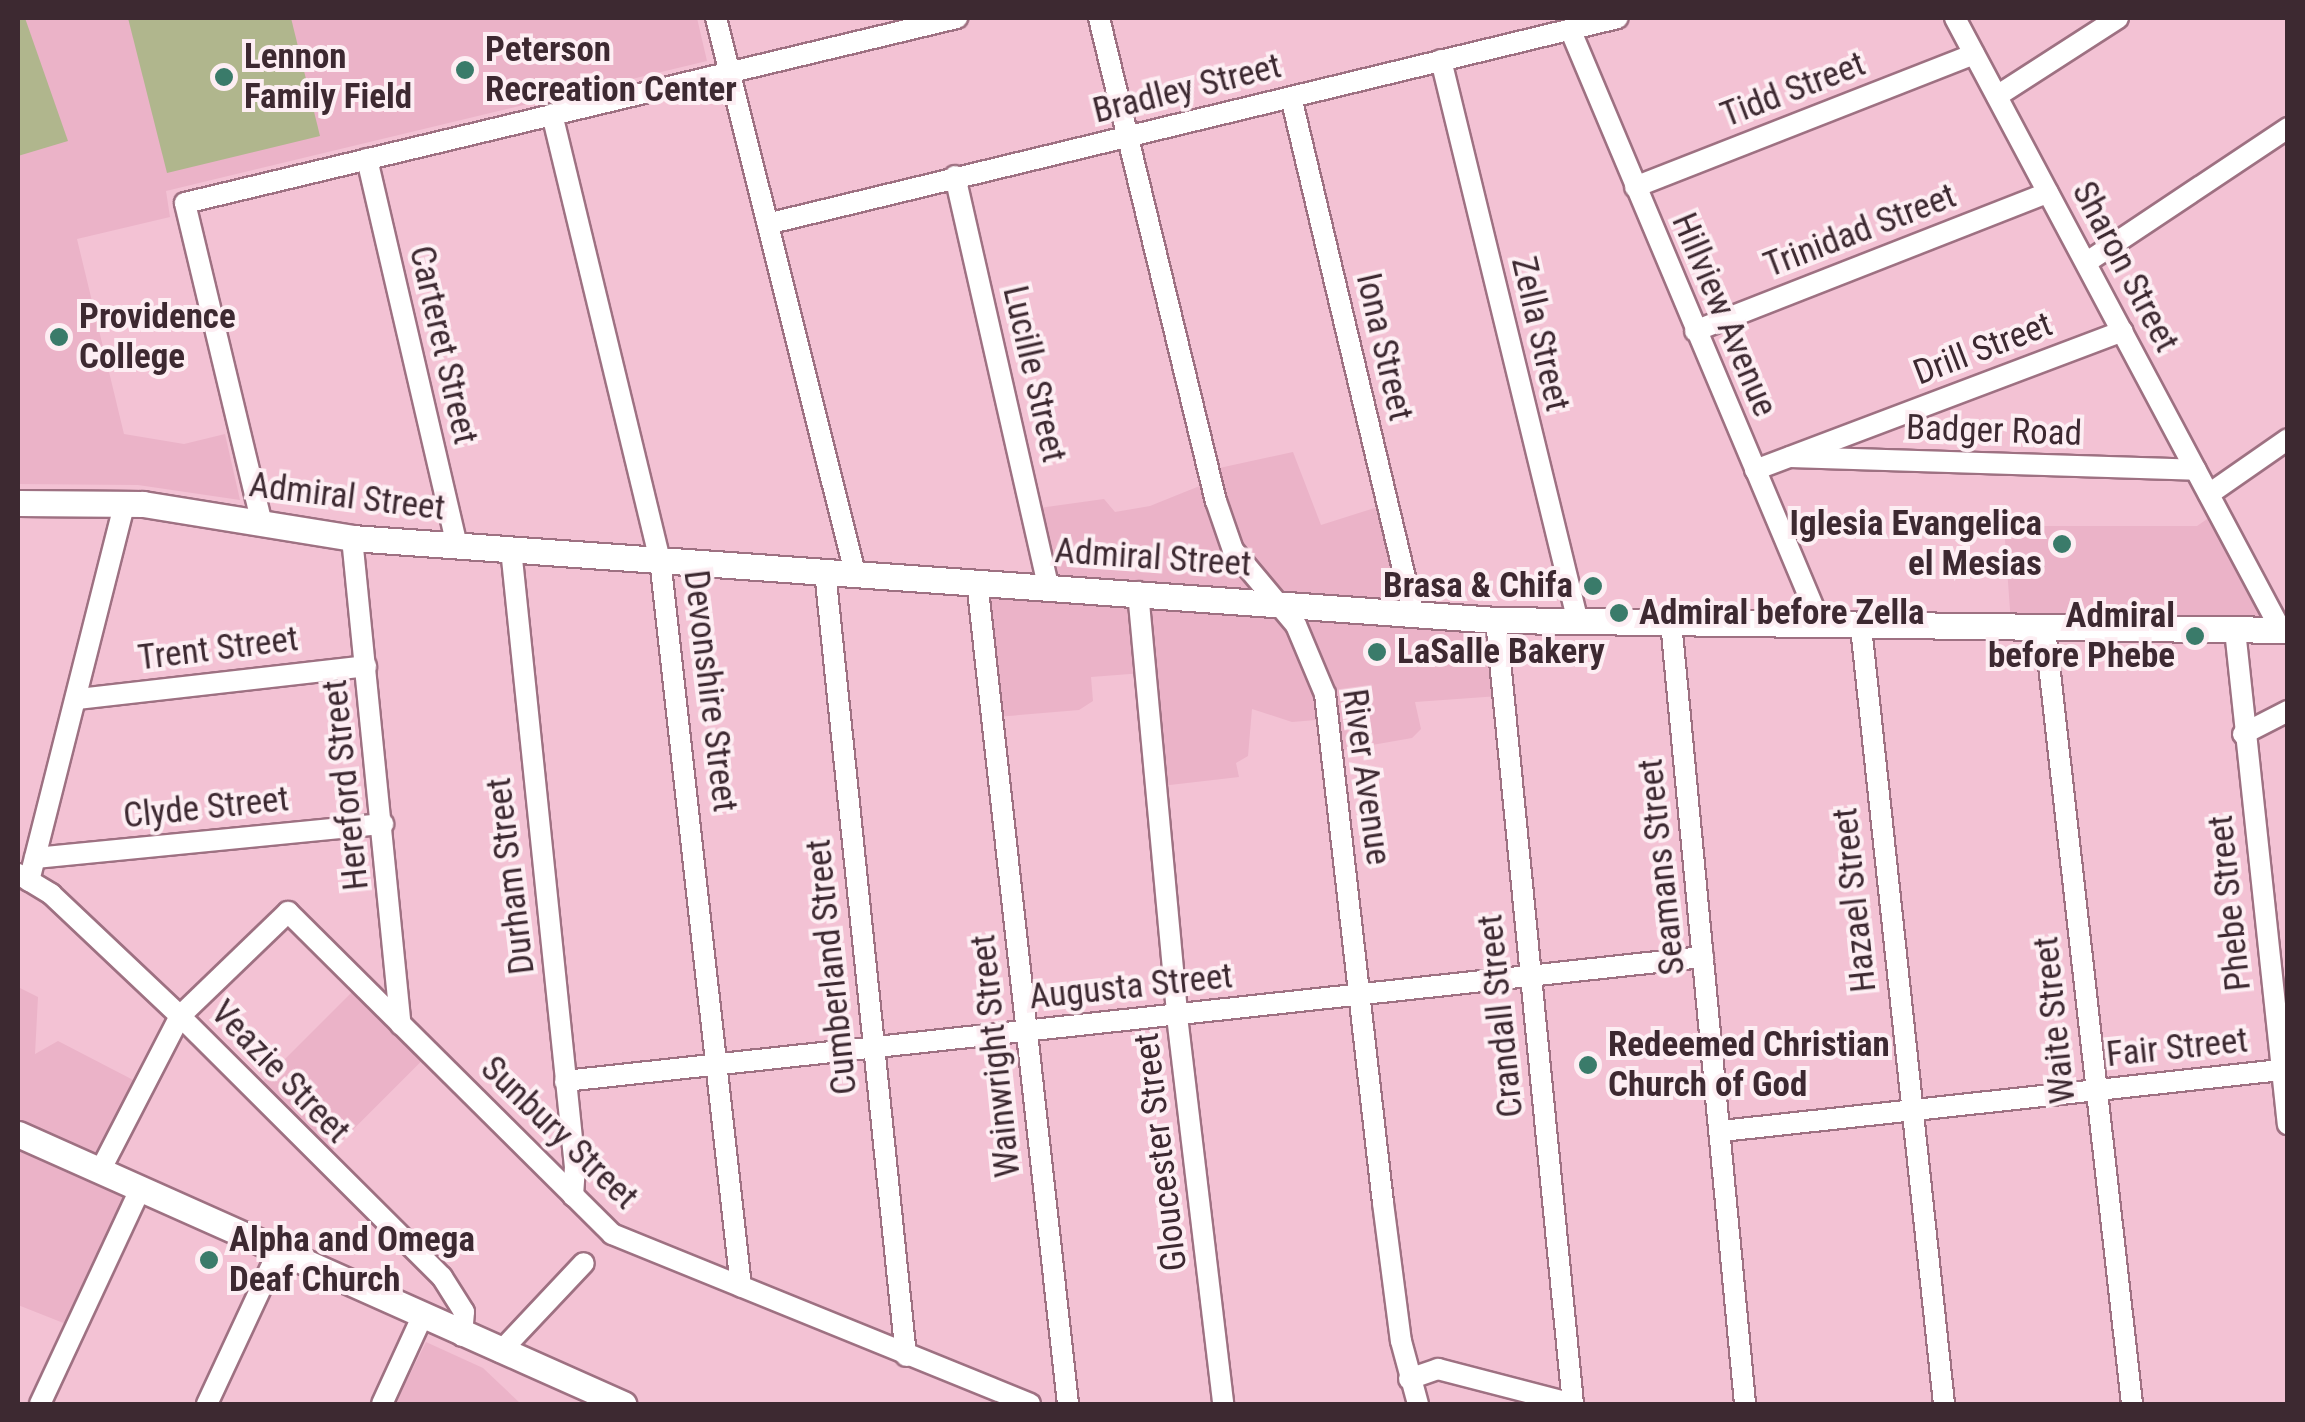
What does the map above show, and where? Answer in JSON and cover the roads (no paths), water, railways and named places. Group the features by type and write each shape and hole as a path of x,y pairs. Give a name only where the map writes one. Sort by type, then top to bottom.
{"main road":[{"name":"Admiral Street","path":"18,502 125,502 352,538 1413,611 1496,620 2284,630"},
{"path":"18,1134 500,1352 589,1399 622,1404"}],"street":[{"path":"716,18 771,223 855,573"},
{"path":"262,524 185,203 913,22 957,18"},
{"name":"River Avenue","path":"1099,18 1216,501 1233,550 1296,624 1325,694 1358,992 1409,1379 1418,1404"},
{"name":"Bradley Street","path":"771,223 1618,18"},
{"path":"1955,18 1974,54"},
{"path":"1997,96 2118,18"},
{"name":"Hillview Avenue","path":"1570,29 1821,624"},
{"name":"Sharon Street","path":"1974,54 2209,494"},
{"name":"Tidd Street","path":"1635,187 1974,54"},
{"name":"Zella Street","path":"1441,60 1578,622"},
{"name":"Iona Street","path":"1291,97 1413,611"},
{"name":"Devonshire Street","path":"552,114 660,559 741,1287"},
{"path":"2086,262 2288,128"},
{"name":"Carteret Street","path":"366,159 456,545"},
{"name":"Lucille Street","path":"955,176 1048,586"},
{"name":"Trinidad Street","path":"1695,331 2048,194"},
{"name":"Drill Street","path":"1755,470 2122,331"},
{"path":"2284,630 2209,494 2288,439"},
{"name":"Badger Road","path":"1790,458 2196,470"},
{"path":"23,878 35,858 125,502"},
{"name":"Hereford Street","path":"352,538 401,1025"},
{"name":"Durham Street","path":"511,549 565,1081 573,1196"},
{"name":"Cumberland Street","path":"825,571 906,1356"},
{"name":"Wainwright Street","path":"978,581 1068,1404"},
{"name":"Gloucester Street","path":"1138,592 1177,1016 1223,1404"},
{"name":"Crandall Street","path":"1496,620 1526,973 1563,1261 1573,1404"},
{"name":"Seamans Street","path":"1671,622 1745,1404"},
{"name":"Hazael Street","path":"1861,626 1944,1404"},
{"name":"Waite Street","path":"2045,629 2132,1404"},
{"name":"Phebe Street","path":"2235,630 2243,734 2288,1124"},
{"name":"Trent Street","path":"78,699 366,666"},
{"path":"2243,734 2288,712"},
{"name":"Clyde Street","path":"35,858 383,824"},
{"name":"Veazie Street","path":"23,878 180,1016 442,1277 464,1312 462,1336"},
{"name":"Sunbury Street","path":"180,1016 288,912 612,1234 1030,1404"},
{"name":"Augusta Street","path":"565,1081 1177,1016 1526,973 1703,957"},
{"path":"100,1171 180,1016"},
{"name":"Fair Street","path":"1722,1131 2281,1070"},
{"path":"40,1404 140,1190"},
{"path":"207,1404 278,1252"},
{"path":"500,1352 584,1263"},
{"path":"382,1404 422,1317"},
{"path":"1409,1379 1438,1369 1573,1404"}],"place":[{"name":"Peterson Recreation Center","path":"465,70"},
{"name":"Lennon Family Field","path":"224,77"},
{"name":"Providence College","path":"59,337"},
{"name":"Iglesia Evangelica el Mesias","path":"2062,544"},
{"name":"Brasa & Chifa","path":"1593,586"},
{"name":"Admiral before Zella","path":"1619,613"},
{"name":"Admiral before Phebe","path":"2195,636"},
{"name":"LaSalle Bakery","path":"1377,652"},
{"name":"Redeemed Christian Church of God","path":"1588,1065"},
{"name":"Alpha and Omega Deaf Church","path":"209,1260"}]}
